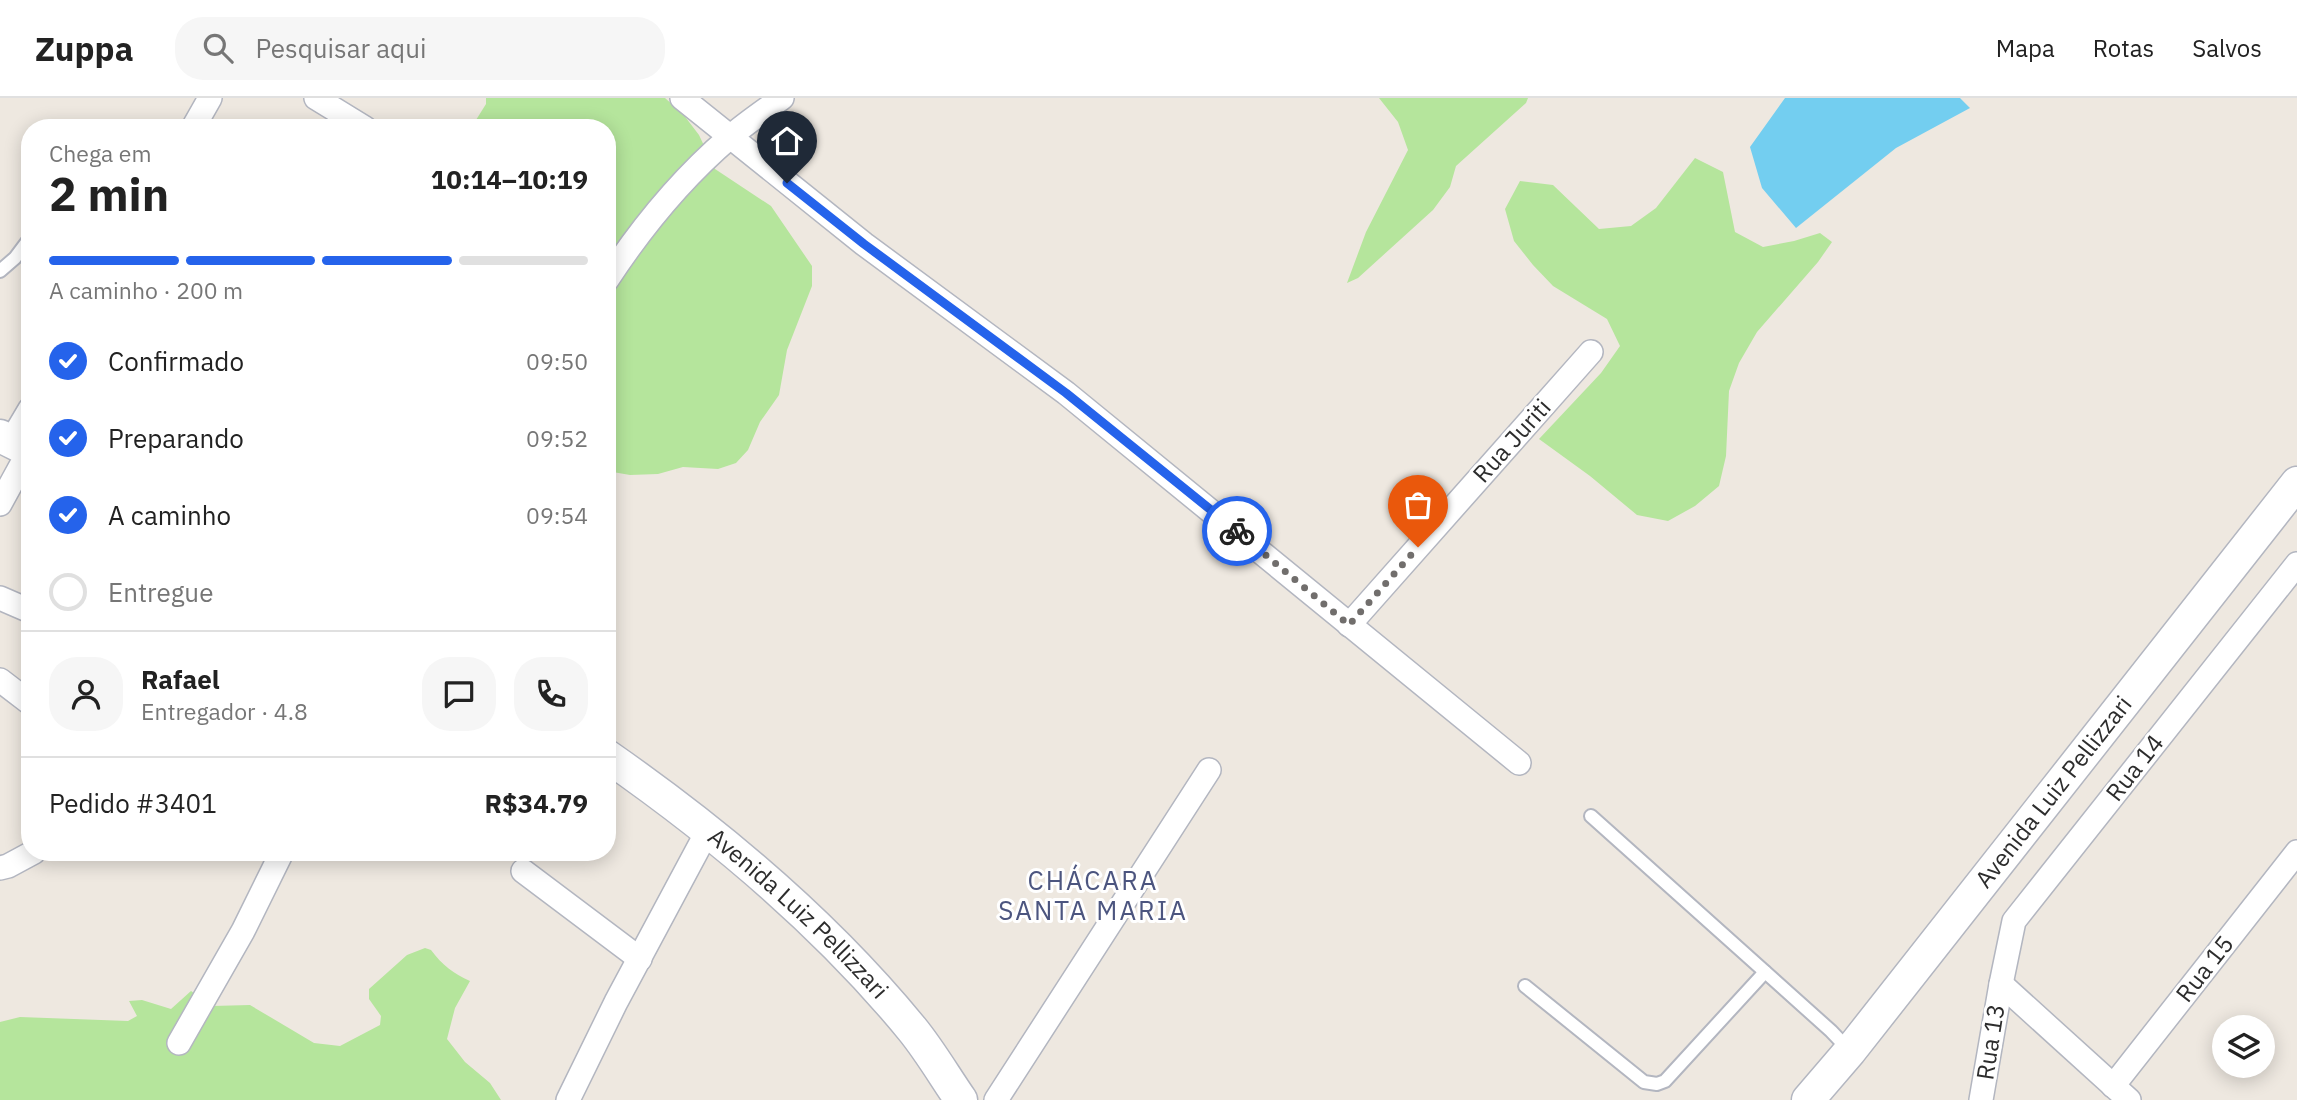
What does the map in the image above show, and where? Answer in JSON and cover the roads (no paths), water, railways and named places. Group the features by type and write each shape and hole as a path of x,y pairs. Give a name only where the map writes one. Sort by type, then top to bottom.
{"main road":[{"name":"Avenida Luiz Pellizzari","path":"1808,1100 1850,1051 2297,483"},
{"name":"Avenida Luiz Pellizzari","path":"616,763 789,899 862,971 915,1032 961,1100"}],"street":[{"path":"198,119 210,98"},
{"path":"316,98 350,119"},
{"path":"682,98 864,244 1066,393 1519,763"},
{"path":"616,267 682,183 730,137 782,98"},
{"name":"Rua Juriti","path":"1349,625 1591,352"},
{"path":"0,504 18,445"},
{"name":"Rua 14","path":"2001,984 2014,921 2297,564"},
{"path":"0,598 21,607"},
{"path":"0,680 21,697"},
{"path":"996,1100 1209,770"},
{"path":"568,1100 707,832"},
{"name":"Rua 15","path":"2121,1093 2297,852"},
{"path":"0,868 21,859"},
{"path":"179,1044 243,931 278,861"},
{"path":"523,870 640,959"},
{"path":"2001,984 2121,1093"},
{"name":"Rua 13","path":"1981,1100 2001,984"}],"lane":[{"path":"0,271 21,250"},
{"path":"1591,816 1850,1051"},
{"path":"1525,986 1643,1082 1657,1084 1665,1081 1765,972"}],"water":[{"path":"1785,98 1960,98 1970,108 1896,148 1796,228 1762,188 1750,147"}],"district":[{"name":"CHÁCARA SANTA MARIA","path":"1093,896"}]}
